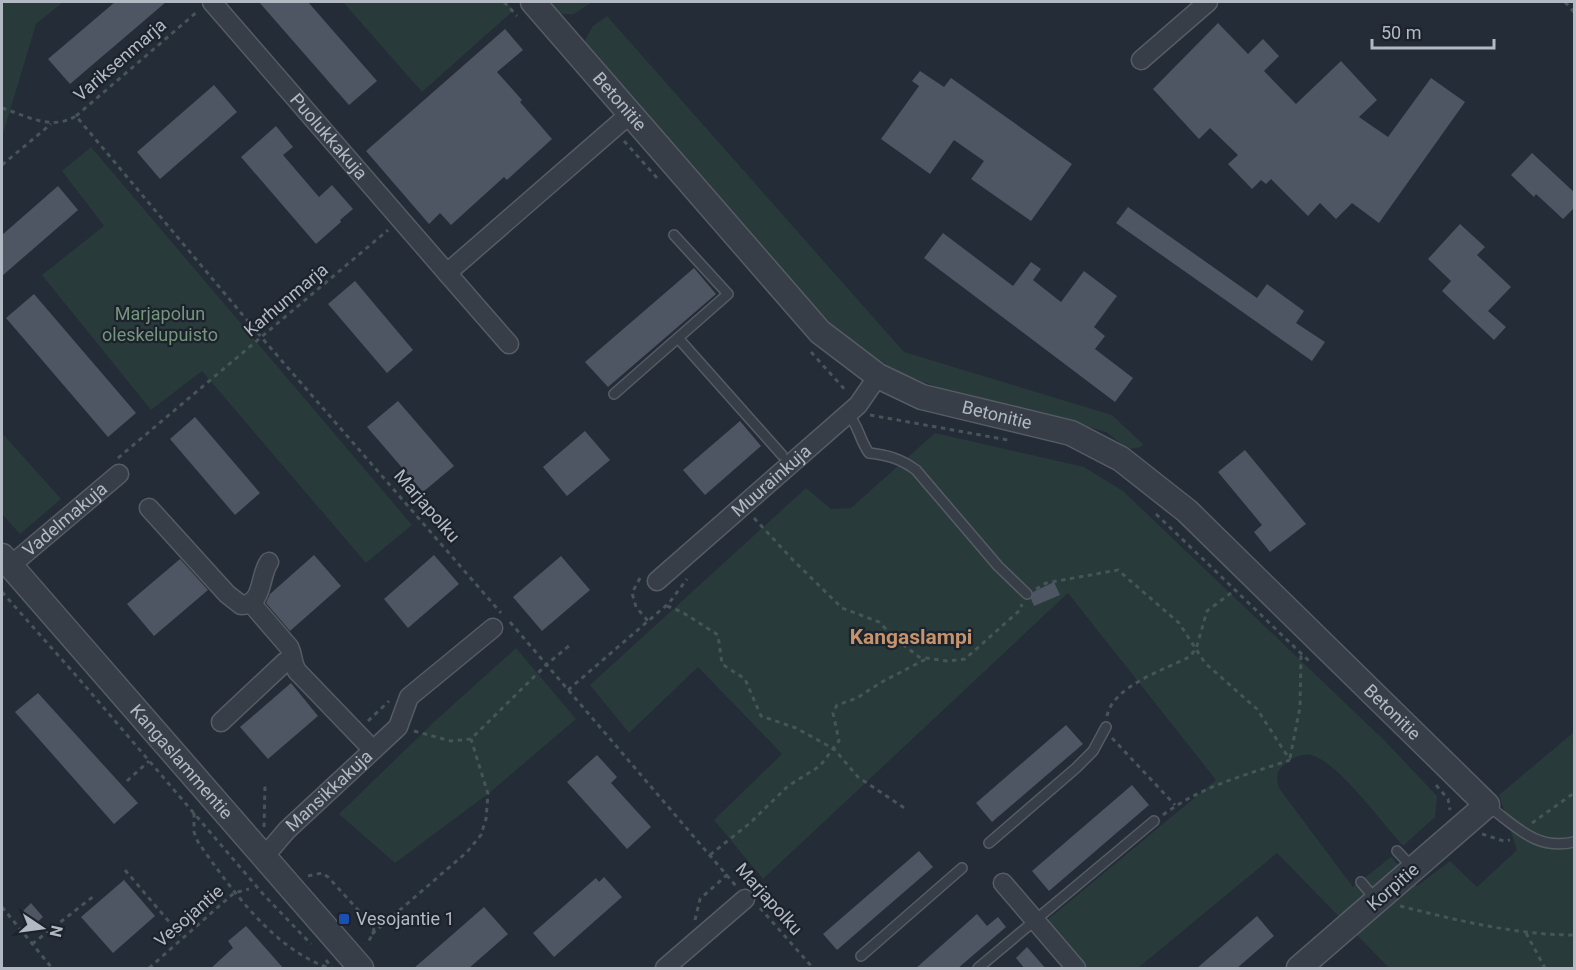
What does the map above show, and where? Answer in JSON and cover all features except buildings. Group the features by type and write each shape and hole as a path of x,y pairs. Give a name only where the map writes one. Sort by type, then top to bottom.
{"street":[{"path":"1141,60 1208,2"},
{"name":"Puolukkakuja","path":"206,5 401,219 509,344"},
{"name":"Betonitie","path":"526,10 631,113 820,332 878,376 922,397 1071,433 1121,459 1187,511 1488,805"},
{"path":"447,273 631,113"},
{"name":"Muurainkuja","path":"657,581 854,414 878,376"},
{"name":"Vadelmakuja","path":"5,561 119,474"},
{"path":"149,508 234,602 241,605 251,603 257,598 265,568 269,562"},
{"name":"Kangaslammentie","path":"5,561 264,856 362,957"},
{"path":"251,603 289,647 297,671 373,750"},
{"path":"398,727 409,697 493,628"},
{"path":"220,722 292,659"},
{"name":"Mansikkakuja","path":"264,856 287,830 398,727"},
{"name":"Korpitie","path":"1299,969 1384,903 1414,869 1488,805"},
{"path":"1003,884 1076,969"},
{"path":"665,969 745,899"}],"lane":[{"path":"614,394 728,294 674,234"},
{"path":"678,338 782,454"},
{"path":"854,414 862,443 869,453 889,455 916,470 998,566 1027,594"},
{"path":"989,843 1076,768 1093,751 1105,729"},
{"path":"1488,805 1539,842 1563,845 1575,842"},
{"path":"978,969 1155,821"},
{"path":"1397,851 1414,869"},
{"path":"861,956 962,868"},
{"path":"1361,882 1384,903"}],"path":[{"path":"504,2 526,10"},
{"path":"1565,2 1575,12"},
{"name":"Variksenmarja","path":"76,116 206,5"},
{"path":"2,108 51,124 65,122 76,116"},
{"name":"Marjapolku","path":"76,116 262,338 728,874 745,899 758,905 813,969"},
{"path":"2,165 51,124"},
{"path":"616,146 623,139 662,183"},
{"name":"Karhunmarja","path":"119,474 116,460 401,219"},
{"path":"810,351 854,414 1011,441"},
{"path":"1152,510 1309,661"},
{"path":"754,518 842,608 879,622 919,657 947,661 965,659 1020,610 1027,594 1046,583 1118,570 1179,623 1205,663 1257,709 1290,760"},
{"path":"568,690 666,606 694,573"},
{"path":"1175,806 1105,729 1107,713 1114,699 1139,682 1189,657 1196,649 1207,611 1235,590"},
{"path":"2,592 263,894 312,945"},
{"path":"666,606 682,612 718,635 722,664 745,679 761,716 796,728 834,748 858,777 906,809"},
{"path":"398,727 451,741 471,739 546,665 570,645"},
{"path":"1290,760 1299,707 1301,653"},
{"path":"710,855 750,823 788,786 820,766 839,741 833,713 837,705 857,698 927,658"},
{"path":"372,934 467,852 481,835 486,819 488,794 471,739"},
{"path":"127,781 149,760"},
{"path":"1155,821 1175,806 1213,786 1290,760"},
{"path":"1434,783 1448,799 1450,813 1472,837 1485,835 1504,841 1514,839 1548,810 1575,794"},
{"path":"264,827 266,786"},
{"path":"194,812 194,832 198,842 234,893 288,946 330,969"},
{"path":"125,870 183,938"},
{"path":"303,877 322,873 328,877 370,923 374,930 362,957"},
{"path":"693,927 700,899 728,874"},
{"name":"Vesojantie","path":"148,969 234,893 249,889"},
{"path":"32,944 94,896"},
{"path":"1384,903 1442,917 1526,932 1575,935"},
{"path":"2,907 52,969"},
{"path":"1526,932 1545,969"},
{"path":"321,954 330,969"}],"green space":[{"path":"2,2 63,2 36,24 2,137"},
{"path":"343,2 506,2 514,10 422,92"},
{"path":"548,2 592,2 574,14 560,14"},
{"path":"607,16 904,352 1112,415 1143,444 1141,447 1128,449 1106,432 1038,412 956,395 894,370 837,330 754,241 584,42 593,26"},
{"name":"Marjapolun oleskelupuisto","path":"91,147 412,525 366,563 202,371 151,410 42,275 104,226 62,171"},
{"path":"2,433 61,499 20,534 2,514"},
{"path":"935,433 1084,467 1123,491 1384,740 1437,796 1435,817 1403,846 1346,781 1322,760 1311,755 1304,755 1294,758 1280,769 1277,781 1279,788 1353,887 1391,857 1417,886 1450,861 1477,887 1517,850 1499,795 1574,732 1574,968 1389,968 1277,853 1138,968 1085,968 1046,921 1216,780 1068,593 763,879 714,820 782,754 698,667 629,733 590,685 806,488 831,509 851,508"},
{"path":"516,648 576,719 488,794 395,863 339,814 435,721"}],"place":[{"name":"Vesojantie 1","path":"344,919"}],"district":[{"name":"Kangaslampi","path":"911,637"}]}
